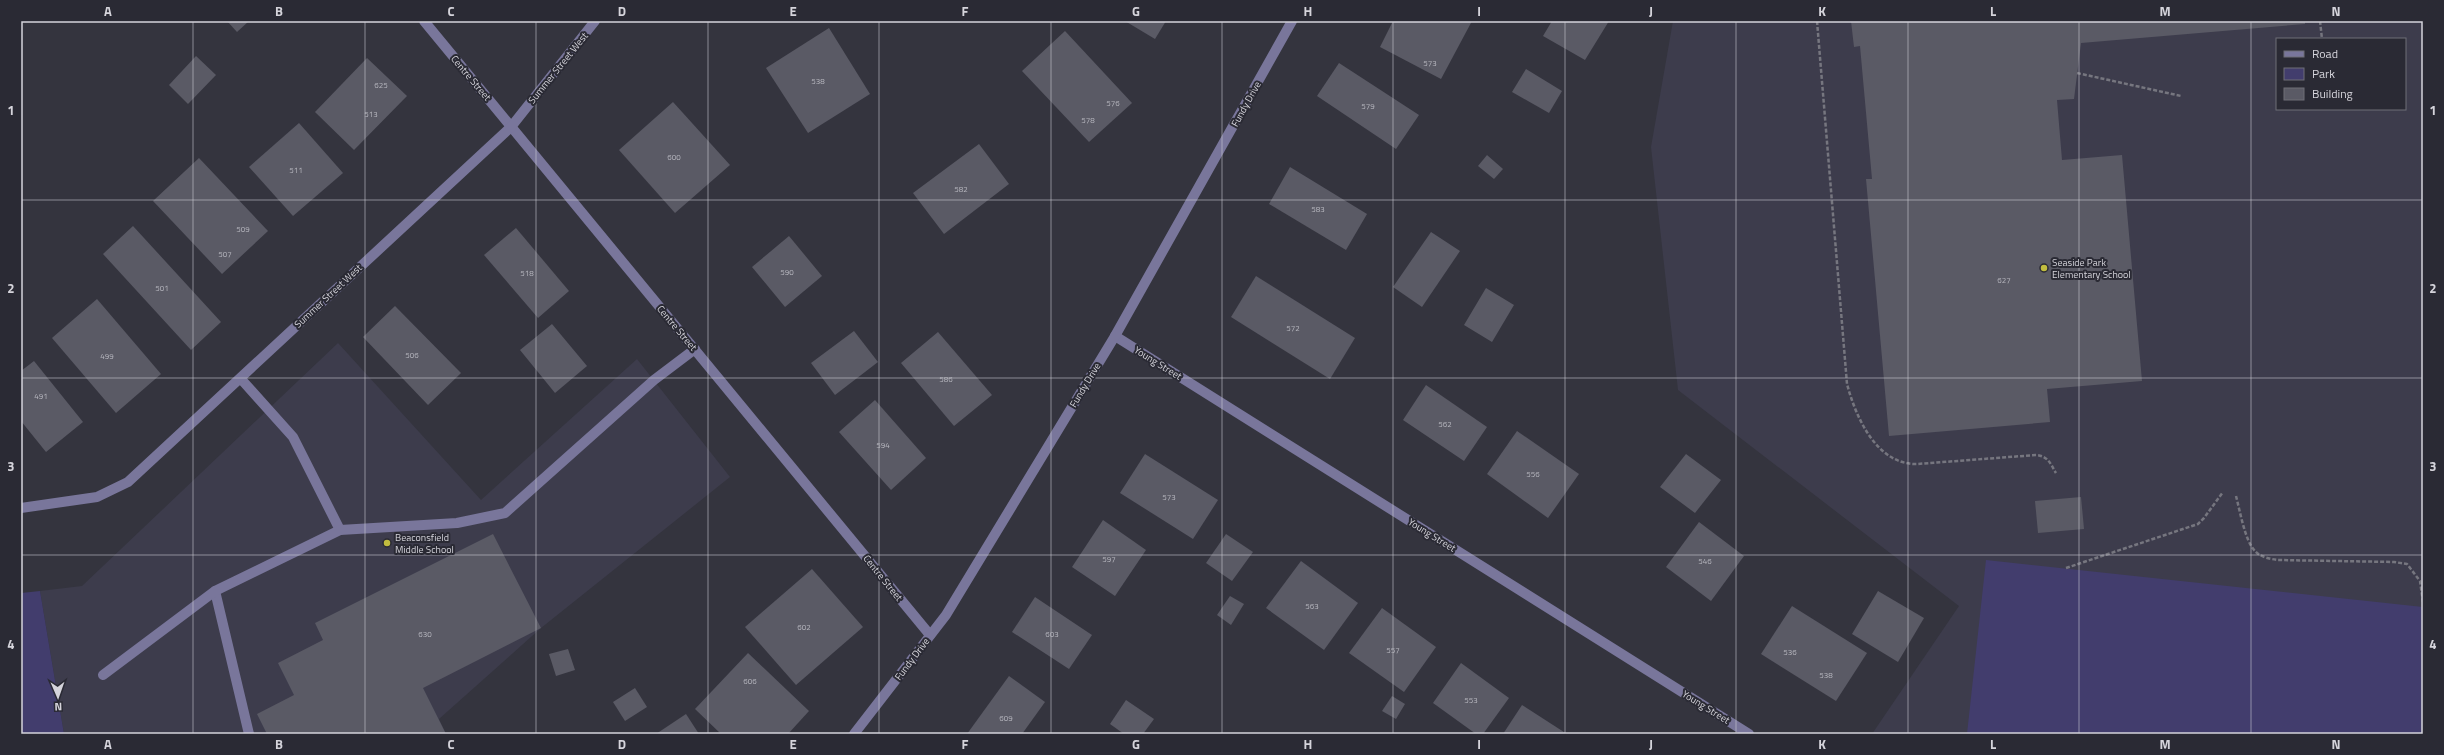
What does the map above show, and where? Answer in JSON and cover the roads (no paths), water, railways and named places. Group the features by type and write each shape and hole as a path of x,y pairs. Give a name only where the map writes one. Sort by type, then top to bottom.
{"street":[{"name":"Centre Street","path":"424,21 930,634"},
{"name":"Summer Street West","path":"21,508 97,496 128,482 511,127 595,21"},
{"name":"Fundy Drive","path":"854,734 946,615 1116,336 1292,21"},
{"name":"Young Street","path":"1116,336 1749,734"},
{"path":"102,675 215,592 340,530 457,523 505,513 654,380 695,349"},
{"path":"240,378 292,438 340,530"},
{"path":"215,592 249,734"}],"place":[{"name":"Seaside Park Elementary School","path":"2044,268"},
{"name":"Beaconsfield Middle School","path":"387,543"}]}
